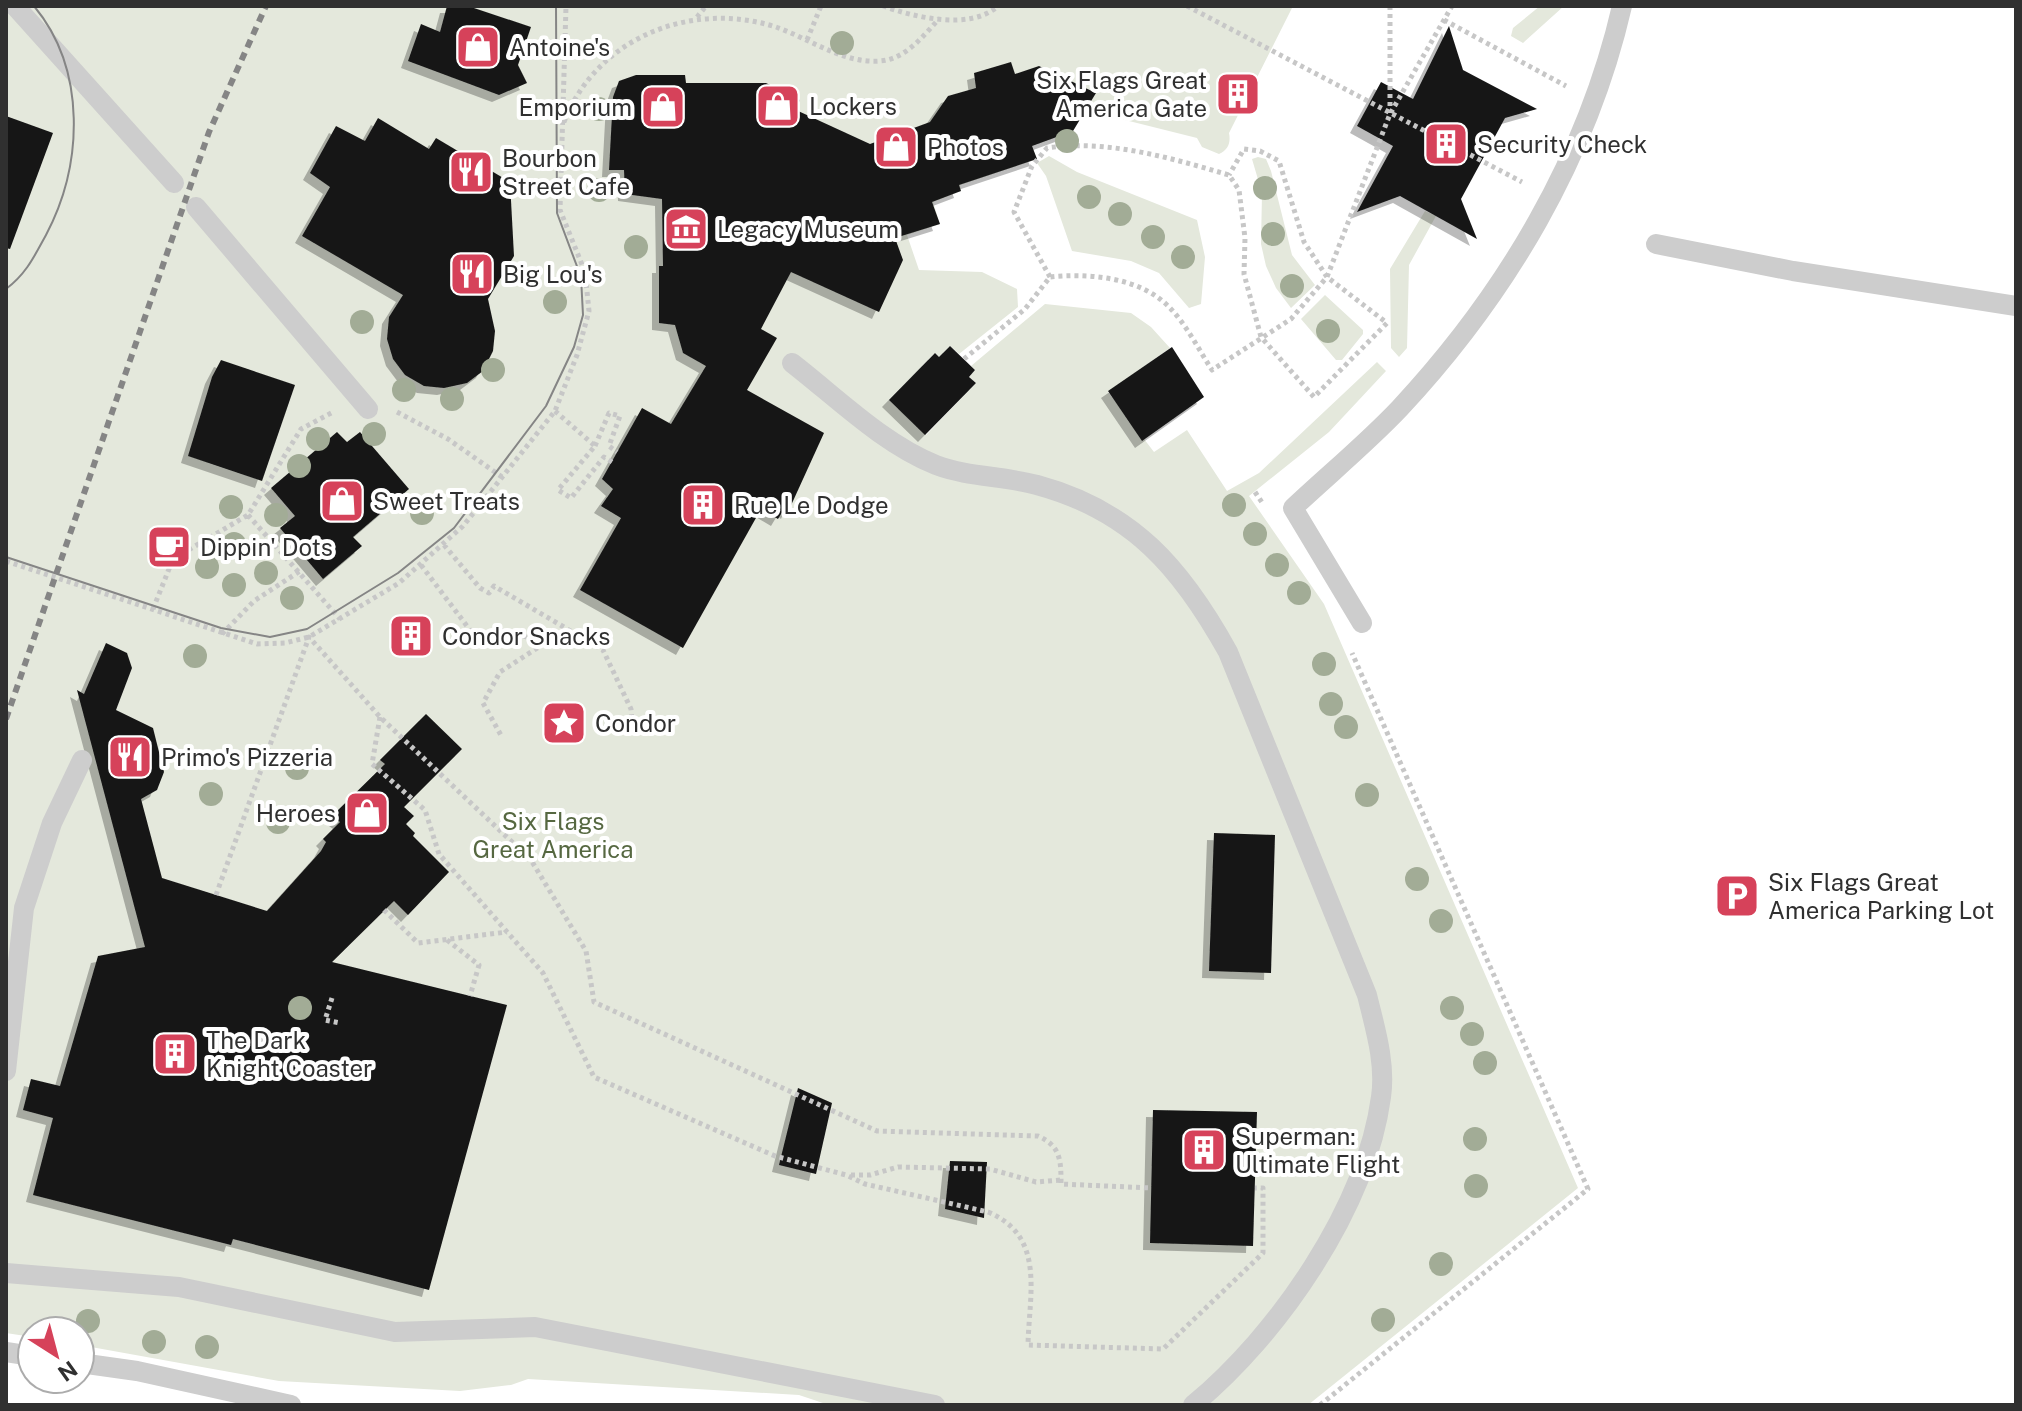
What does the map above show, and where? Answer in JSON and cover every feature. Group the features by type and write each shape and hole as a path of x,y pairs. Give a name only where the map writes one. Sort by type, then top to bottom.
{"lane":[{"path":"15,6 174,183"},
{"path":"1362,623 1293,508 1400,408 1499,285 1536,230 1592,99 1613,43 1622,6"},
{"path":"196,207 368,409"},
{"path":"1656,244 1793,271 2016,306"},
{"path":"792,363 902,447 937,465 1037,485 1084,501 1121,522 1163,555 1201,604 1228,652 1367,995 1380,1048 1382,1095 1372,1140 1339,1221 1279,1314 1231,1374 1193,1405"},
{"path":"6,1071 24,908 52,823 82,760"},
{"path":"6,1273 179,1287 395,1332 535,1327 935,1405"},
{"path":"96,1365 137,1371 291,1405"}],"path":[{"path":"6,561 222,634 257,644 285,643 309,637 399,583 444,545 555,411 577,355 589,311 585,272 560,210 566,6"},
{"path":"697,17 706,6"},
{"path":"807,40 821,6"},
{"path":"883,6 922,19 979,14 998,6"},
{"path":"1187,6 1552,197"},
{"path":"1390,6 1390,114"},
{"path":"964,359 1025,309 1050,277 1081,274 1140,287 1169,306 1212,370 1291,319 1327,277 1390,114 1452,6"},
{"path":"563,127 584,84 603,62 652,31 680,19 740,17 849,58 881,61 907,50 939,19"},
{"path":"1444,20 1592,99"},
{"path":"1050,277 1014,212 1032,166 1047,148 1075,143 1098,145 1229,175 1239,190 1245,238 1244,274 1261,337 1314,397 1387,323 1327,277 1304,242 1279,161 1260,151 1244,149 1229,175"},
{"path":"153,609 173,559 248,515 301,429 340,408 390,409 448,439 502,477"},
{"path":"555,411 595,446"},
{"path":"612,462 604,457 571,498 558,490 595,446 609,413 620,416 609,446 617,452"},
{"path":"1255,492 1271,516"},
{"path":"248,515 340,619"},
{"path":"444,545 480,588 489,593 494,586 603,650 631,709 632,721 626,720"},
{"path":"421,565 479,642 505,630 545,643 500,672 483,703 502,737"},
{"path":"222,634 254,601 300,571"},
{"path":"309,637 380,717 531,860 586,951 594,1002 877,1131 1038,1136 1050,1141 1060,1153 1061,1184 1151,1188"},
{"path":"216,895 309,637"},
{"path":"1320,1405 1588,1189 1349,647"},
{"path":"380,717 372,764 425,810 439,854 543,973 594,1077 775,1156 846,1175 865,1184 988,1212 1007,1220 1023,1238 1030,1260 1028,1345 1163,1349 1263,1253 1263,1188 1255,1188"},
{"path":"384,910 418,943 508,932"},
{"path":"447,940 479,965 470,996"},
{"path":"332,998 325,1020 340,1023"},
{"path":"846,1175 870,1175 898,1167 990,1169 1036,1182 1061,1180"}],"green space":[{"name":"Six Flags Great America","path":"6,6 1293,6 1229,133 1228,146 1219,154 1202,147 1197,138 1085,110 1073,131 1032,146 1037,159 960,185 961,191 933,202 940,224 907,235 919,270 982,272 1017,289 1018,307 959,354 950,346 939,357 935,353 889,400 926,435 976,383 969,377 975,370 971,366 1045,304 1131,313 1151,327 1170,348 1108,392 1154,452 1187,430 1227,491 1259,473 1377,362 1386,371 1329,432 1249,496 1324,604 1578,1188 1308,1405 829,1405 799,1395 528,1379 511,1385 460,1391 279,1381 96,1348 96,1315 16,1315 16,1335 6,1333"},
{"path":"1540,6 1564,6 1523,43 1511,36 1513,28"},
{"path":"1049,156 1077,172 1197,220 1205,257 1201,304 1189,308 1159,273 1131,261 1072,251 1046,176 1037,163"},
{"path":"1252,159 1266,159 1271,171 1292,255 1315,285 1291,308 1276,288 1261,244 1262,193"},
{"path":"1425,211 1436,216 1409,265 1407,348 1399,357 1391,348 1390,269"},
{"path":"1325,295 1363,330 1342,360 1336,360 1301,319"}],"building":[{"path":"447,6 468,6 531,27 518,65 527,83 499,95 408,61 421,24 440,32"},
{"name":"Security Check","path":"1449,26 1463,70 1537,109 1505,118 1461,199 1477,239 1400,196 1357,212 1393,146 1357,126 1381,82 1413,99"},
{"path":"1011,62 1015,74 1039,66 1096,93 1073,131 1032,146 1037,159 959,185 961,191 932,202 940,224 895,238 903,260 879,312 791,272 761,329 777,338 747,390 824,433 788,512 784,509 778,519 761,509 683,648 580,590 621,518 601,506 613,489 602,479 642,408 671,424 706,366 683,353 675,325 659,323 659,266 663,266 662,199 625,194 624,170 609,170 613,97 619,81 636,75 685,75 686,83 766,83 800,100 796,110 870,144 930,122 948,96 976,88 974,73"},
{"path":"6,116 53,133 10,249 6,248"},
{"path":"378,118 429,149 436,138 510,182 514,256 488,299 495,331 493,351 483,371 467,383 444,388 424,386 405,375 393,359 387,339 389,317 403,295 302,236 330,187 310,173 336,126 365,141"},
{"path":"950,346 975,370 969,377 976,383 925,435 889,400 935,353 939,357"},
{"path":"1172,347 1204,397 1142,441 1108,391"},
{"path":"221,360 295,385 262,481 188,456 212,377"},
{"path":"337,432 347,442 360,432 409,489 353,537 362,546 323,579 280,528 295,516 271,488"},
{"name":"The Dark Knight Coaster","path":"106,643 127,653 132,668 116,710 153,728 164,772 157,790 141,799 162,878 267,911 321,851 326,842 323,839 340,822 332,816 385,764 380,760 426,714 462,749 404,807 414,816 406,824 415,833 413,836 449,872 408,915 394,901 332,962 507,1005 429,1290 233,1239 231,1245 33,1195 53,1118 23,1110 31,1079 60,1086 98,956 145,947 77,690 84,694"},
{"path":"1214,833 1275,835 1271,973 1209,971"},
{"path":"798,1088 832,1103 816,1174 779,1165"},
{"name":"Superman: Ultimate Flight","path":"1153,1110 1257,1112 1253,1246 1150,1243"},
{"path":"950,1161 987,1162 984,1218 945,1209"}],"tram line":[{"path":"6,289 24,271 46,235 67,179 72,149 74,118 71,88 51,31 34,6"},
{"path":"6,557 221,628 270,637 307,629 398,573 454,528 546,406 574,347 583,315 581,277 557,213 556,6"}],"railway":[{"path":"6,719 209,132 266,6"}],"place":[{"name":"Antoine's","path":"478,47"},
{"name":"Six Flags Great America Gate","path":"1238,94"},
{"name":"Lockers","path":"778,106"},
{"name":"Emporium","path":"663,107"},
{"name":"Security Check","path":"1446,144"},
{"name":"Photos","path":"896,147"},
{"name":"Bourbon Street Cafe","path":"471,172"},
{"name":"Legacy Museum","path":"686,229"},
{"name":"Big Lou's","path":"472,274"},
{"name":"Sweet Treats","path":"342,501"},
{"name":"Rue Le Dodge","path":"703,505"},
{"name":"Dippin' Dots","path":"169,547"},
{"name":"Condor Snacks","path":"411,636"},
{"name":"Condor","path":"564,723"},
{"name":"Primo's Pizzeria","path":"130,757"},
{"name":"Heroes","path":"367,813"},
{"name":"Six Flags Great America Parking Lot","path":"1737,896"},
{"name":"The Dark Knight Coaster","path":"175,1054"},
{"name":"Superman: Ultimate Flight","path":"1204,1150"}]}
